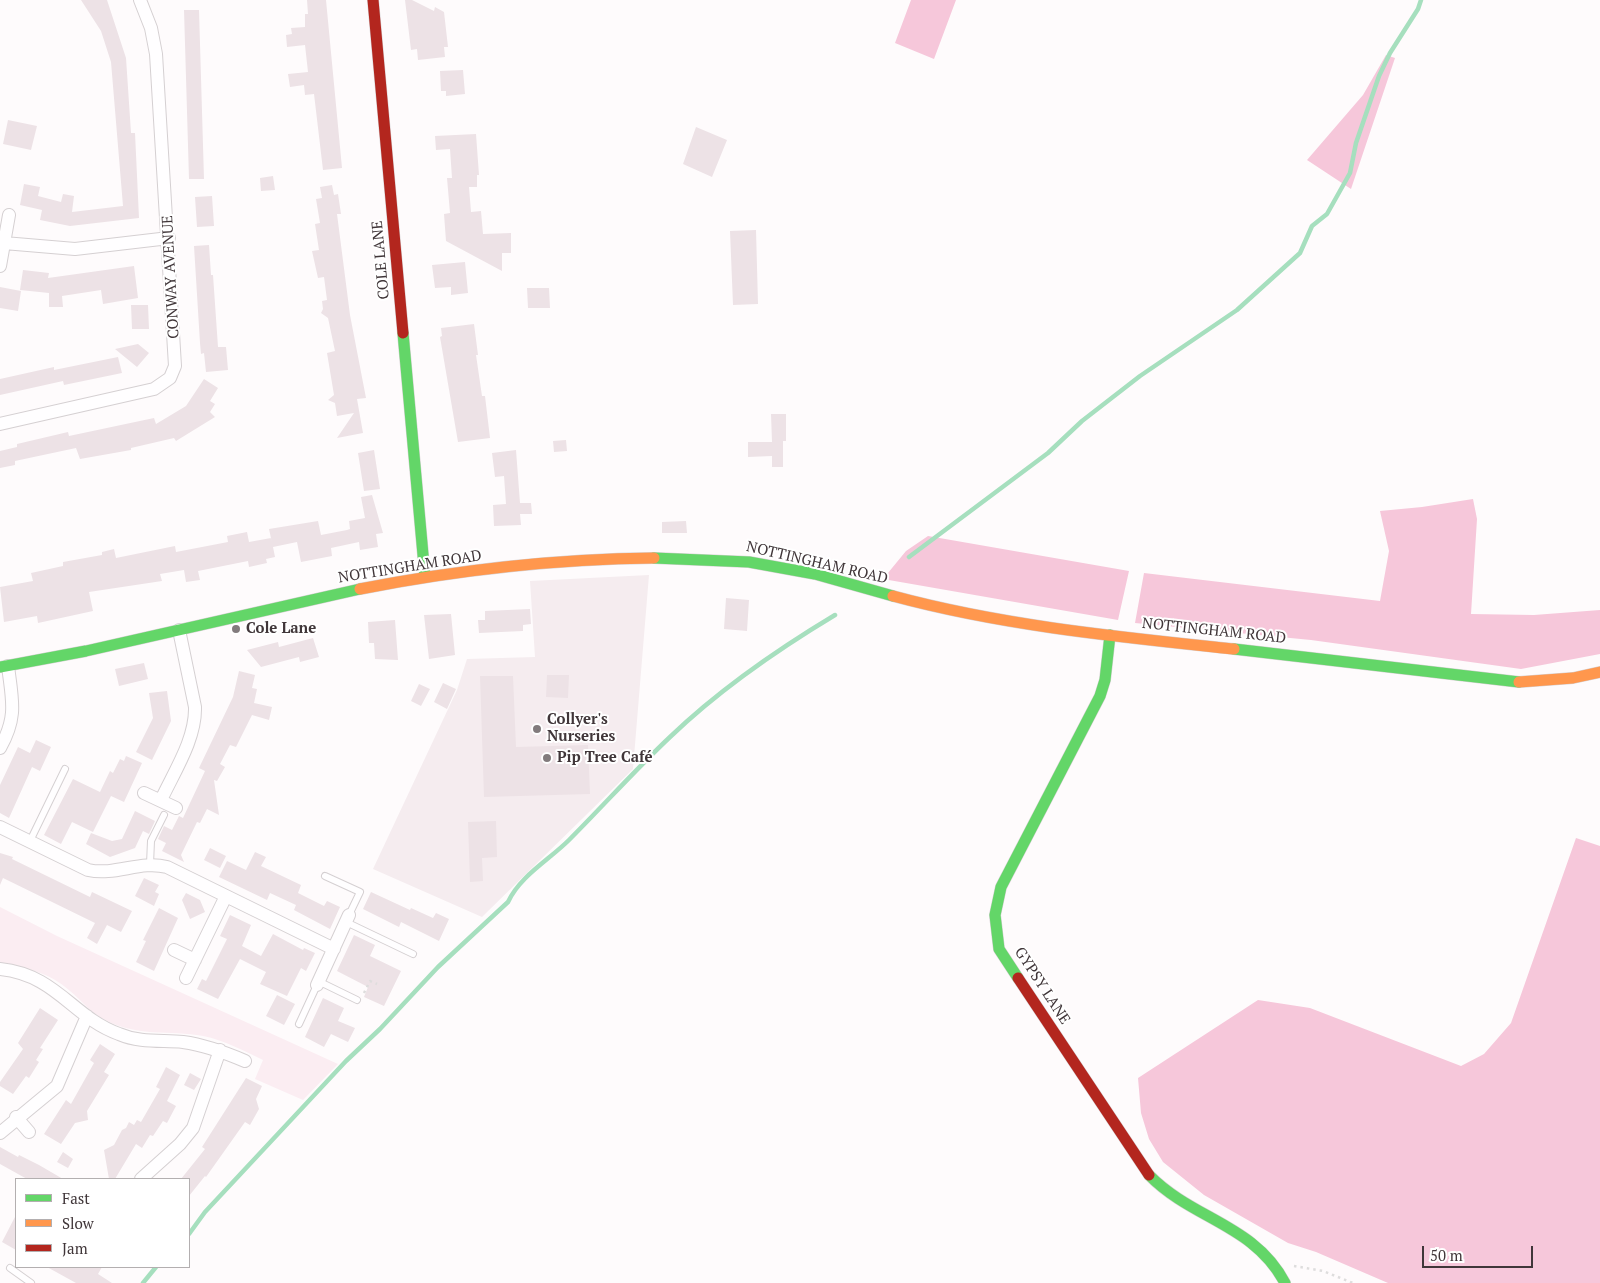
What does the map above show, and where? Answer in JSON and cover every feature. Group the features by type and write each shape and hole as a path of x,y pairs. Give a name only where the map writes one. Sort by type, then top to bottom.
{"main road":[{"name":"COLE LANE","path":"373,0 425,577"},
{"name":"NOTTINGHAM ROAD","path":"4,666 77,654 341,592 425,577 576,561 686,558 729,559 806,573 940,608 1110,635 1368,664 1506,682 1564,681 1600,672"},
{"name":"GYPSY LANE","path":"1110,635 1106,680 1100,696 1001,887 995,915 1000,949 1145,1171 1160,1187 1179,1200 1242,1234 1277,1266 1285,1283"}],"street":[{"name":"CONWAY AVENUE","path":"0,424 154,389 170,378 176,358 156,54 151,28 140,0"},
{"path":"0,266 9,215"},
{"path":"4,242 75,249 169,238"},
{"path":"160,800 192,731 196,716 196,707 179,630"},
{"path":"0,748 9,733 13,715 4,666"},
{"path":"144,793 176,808"},
{"path":"0,826 98,872 114,872 150,864 168,867 334,948"},
{"path":"186,978 226,896"},
{"path":"318,983 347,919"},
{"path":"174,950 195,960"},
{"path":"0,969 42,981 55,989 87,1016 118,1034 132,1038 181,1042 220,1050 245,1061"},
{"path":"0,1133 16,1117 57,1086 87,1016"},
{"path":"142,1178 180,1144 193,1128 220,1050"},
{"path":"16,1117 29,1132"}],"lane":[{"path":"30,841 65,769"},
{"path":"150,864 151,841 164,814"},
{"path":"325,876 360,892 347,919 413,954"},
{"path":"299,1024 318,983 356,1000"},
{"path":"10,1268 31,1283"}],"path":[{"path":"356,1000 360,993 363,995 370,981 377,984"},
{"path":"1277,1266 1296,1266 1322,1271 1352,1283"}],"shaded area":[{"path":"911,0 956,0 934,59 895,43"},
{"path":"1386,55 1395,58 1351,189 1307,160 1363,95"},
{"path":"1473,499 1477,519 1471,614 1534,615 1600,610 1600,654 1521,669 1311,640 1135,623 1144,573 1380,601 1389,551 1380,511"},
{"path":"928,536 1129,571 1118,620 883,579 906,551"},
{"name":"Collyer's Nurseries","path":"649,575 633,769 482,917 373,869 457,690 467,659 535,657 530,581"},
{"path":"1576,838 1600,846 1600,1283 1388,1283 1316,1252 1288,1243 1204,1195 1163,1162 1149,1139 1141,1113 1138,1078 1258,1000 1310,1008 1461,1066 1484,1054 1511,1023"},
{"path":"0,907 57,936 338,1064 303,1100 255,1079 263,1060 226,1043 190,1034 129,1029 105,1020 95,1014 70,991 46,975 28,969 0,964"}],"building":[{"path":"81,0 107,0 126,58 131,133 135,133 139,218 70,226 40,220 42,210 20,205 24,184 40,187 38,196 61,202 63,194 74,196 72,212 123,206 111,62 101,31"},
{"path":"307,0 326,0 342,168 323,170 314,94 305,95 304,85 290,87 288,74 308,72 305,45 287,47 286,35 292,34 291,28 305,27 305,14 308,14"},
{"path":"405,0 412,0 434,11 435,7 444,12 448,47 444,47 445,57 418,60 417,49 411,50"},
{"path":"184,10 199,10 204,179 189,179"},
{"path":"463,70 465,94 446,96 446,91 441,91 440,71"},
{"path":"8,120 37,126 31,150 3,144"},
{"path":"696,127 727,140 712,177 683,164"},
{"path":"476,134 479,175 477,175 477,187 469,187 471,212 481,211 483,234 511,233 511,253 502,253 502,271 446,241 444,214 450,213 447,178 452,178 450,149 436,150 435,136"},
{"path":"273,176 275,190 261,191 260,178"},
{"path":"332,185 334,195 338,194 341,214 337,214 350,315 366,398 357,399 363,433 337,438 354,413 337,416 335,403 328,400 334,395 327,353 335,351 328,318 321,313 323,309 322,301 327,300 324,277 318,278 312,251 319,250 315,224 320,223 316,199 322,198 320,187"},
{"path":"212,196 214,226 197,227 195,197"},
{"path":"756,230 758,304 733,305 730,231"},
{"path":"209,245 218,347 226,347 228,370 206,372 204,353 201,354 194,246"},
{"path":"465,262 468,293 451,295 451,287 435,288 432,265"},
{"path":"134,266 138,298 103,304 101,290 62,296 63,307 49,307 49,293 20,290 23,270 49,273 48,278"},
{"path":"0,287 21,291 18,311 0,308"},
{"path":"527,288 549,288 550,308 528,308"},
{"path":"131,305 148,305 149,329 132,329"},
{"path":"474,324 478,355 476,355 482,396 485,396 490,438 458,442 440,337 442,336 441,328"},
{"path":"138,344 149,353 137,367 115,349"},
{"path":"118,357 122,373 64,385 63,381 0,395 0,379 54,367 54,370"},
{"path":"204,379 218,388 210,401 215,404 210,412 215,417 176,441 174,438 131,448 131,450 80,459 76,448 15,461 15,465 0,468 0,451 17,447 17,444 68,432 69,436 154,418 156,424 186,406"},
{"path":"771,414 786,414 786,441 783,441 783,467 772,467 772,456 748,457 748,442 772,442"},
{"path":"566,440 567,451 554,452 553,441"},
{"path":"374,450 380,489 364,491 358,453"},
{"path":"516,450 520,503 531,503 532,514 520,514 521,525 494,526 493,505 506,504 504,476 495,477 492,453"},
{"path":"372,495 383,533 376,534 378,547 360,550 359,542 331,548 332,556 301,562 297,542 273,547 275,557 266,559 267,563 249,567 248,561 198,571 200,580 186,582 184,570 160,574 162,581 89,592 93,611 38,623 37,616 4,622 0,587 33,581 31,573 63,566 63,562 102,555 102,552 114,549 116,558 175,546 176,552 228,542 227,536 247,532 249,542 271,538 269,529 318,521 321,535 350,529 349,521 365,518 361,497"},
{"path":"686,521 687,533 662,533 662,522"},
{"path":"726,598 749,600 747,631 724,629"},
{"path":"530,609 531,624 523,625 523,631 479,633 478,620 485,620 485,611"},
{"path":"451,614 455,655 429,659 424,615"},
{"path":"395,620 398,660 375,659 374,643 369,643 368,622"},
{"path":"313,638 319,657 300,662 299,657 261,667 247,650 278,642 279,647"},
{"path":"144,663 148,679 119,686 115,669"},
{"path":"239,671 255,675 252,688 257,689 254,703 272,707 269,720 252,715 236,747 230,745 220,764 225,767 217,781 214,780 219,815 207,809 200,823 197,822 181,855 184,862 162,851 166,843 158,839 164,826 172,830 179,816 183,818 205,771 199,768 233,697"},
{"path":"547,675 569,675 568,698 546,697"},
{"path":"480,676 513,676 516,747 588,745 590,794 484,797"},
{"path":"443,683 456,689 447,709 434,702"},
{"path":"419,684 430,689 421,706 411,701"},
{"path":"167,691 171,721 152,760 136,752 153,718 149,693"},
{"path":"36,740 51,747 40,771 32,767 9,818 0,813 0,785 18,747 30,753"},
{"path":"126,756 142,763 124,802 111,796 93,832 72,822 61,844 44,835 73,779 100,792 110,771 113,773 120,759 124,761"},
{"path":"135,811 155,821 149,834 143,831 135,848 110,857 86,844 91,833 112,841 122,839"},
{"path":"496,821 497,857 482,858 483,881 470,882 468,822"},
{"path":"210,848 226,856 220,868 204,860"},
{"path":"255,852 266,857 261,866 301,885 298,893 324,906 327,901 340,907 330,929 294,910 296,905 270,893 267,900 219,877 227,861 246,870"},
{"path":"0,853 13,857 12,859 90,897 92,892 132,911 121,932 107,925 97,944 87,938 95,923 3,878 0,885"},
{"path":"144,878 159,885 155,892 159,894 154,906 135,896"},
{"path":"371,892 410,910 411,908 433,918 436,913 449,919 439,941 401,922 399,927 363,909"},
{"path":"186,893 200,900 205,912 190,919 182,900"},
{"path":"159,908 178,918 154,971 136,962 146,941 143,940"},
{"path":"230,915 251,925 242,946 261,956 273,934 303,950 304,948 315,953 306,971 301,968 287,996 260,984 266,972 240,959 218,999 197,989 202,979 206,981 227,939 220,936"},
{"path":"354,935 375,945 370,956 401,971 384,1006 364,997 368,987 337,971"},
{"path":"277,995 295,1004 284,1025 266,1016"},
{"path":"323,998 344,1008 338,1021 355,1028 348,1042 331,1034 324,1047 305,1037"},
{"path":"40,1008 58,1020 40,1048 43,1049 36,1060 39,1062 29,1078 26,1076 13,1094 0,1086 0,1082 23,1049 18,1043"},
{"path":"100,1044 115,1054 104,1072 109,1075 87,1111 88,1120 75,1123 61,1144 44,1134 66,1100 71,1104 94,1063 90,1060"},
{"path":"166,1067 180,1075 167,1101 176,1106 167,1123 163,1121 153,1136 150,1135 142,1148 136,1144 116,1178 109,1178 104,1150 114,1145 129,1122 134,1125 137,1120 141,1122 160,1089 156,1087"},
{"path":"190,1073 201,1079 194,1090 184,1085"},
{"path":"246,1078 262,1086 256,1099 259,1109 250,1125 245,1122 206,1177 190,1195 190,1178 182,1178 205,1149 202,1147"},
{"path":"0,1147 18,1157 19,1155 39,1165 61,1178 25,1178 0,1164"},
{"path":"63,1152 73,1159 68,1168 57,1162"},
{"path":"15,1217 15,1249 2,1242"},
{"path":"49,1268 101,1268 98,1274 112,1283 76,1283"}],"waterway":[{"path":"909,557 1048,453 1082,421 1140,376 1237,310 1300,253 1312,226 1327,214 1350,173 1356,143 1379,76 1390,53 1418,9 1421,0"},
{"path":"190,1233 205,1212 346,1061 380,1029 438,967 508,902 527,876 569,840 670,737 728,687 791,642 835,615"},
{"path":"143,1283 155,1268"}],"traffic: fast":[{"path":"403,333 425,577"},
{"path":"654,558 749,562 815,574 893,596"},
{"path":"0,667 86,651 360,589"},
{"path":"1018,978 999,949 995,915 1001,887 1100,696 1105,680 1110,635"},
{"path":"1234,649 1519,682"},
{"path":"1149,1175 1184,1203 1240,1235 1257,1248 1272,1263 1285,1283"}],"traffic: slow":[{"path":"360,589 433,576 543,563 654,558"},
{"path":"893,596 1020,623 1105,635 1234,649"},
{"path":"1519,682 1573,678 1600,672"}],"traffic: jam":[{"path":"373,0 403,333"},
{"path":"1018,978 1149,1175"}],"place":[{"name":"Cole Lane","path":"236,629"},
{"name":"Collyer's Nurseries","path":"537,729"},
{"name":"Pip Tree Café","path":"547,758"}]}
